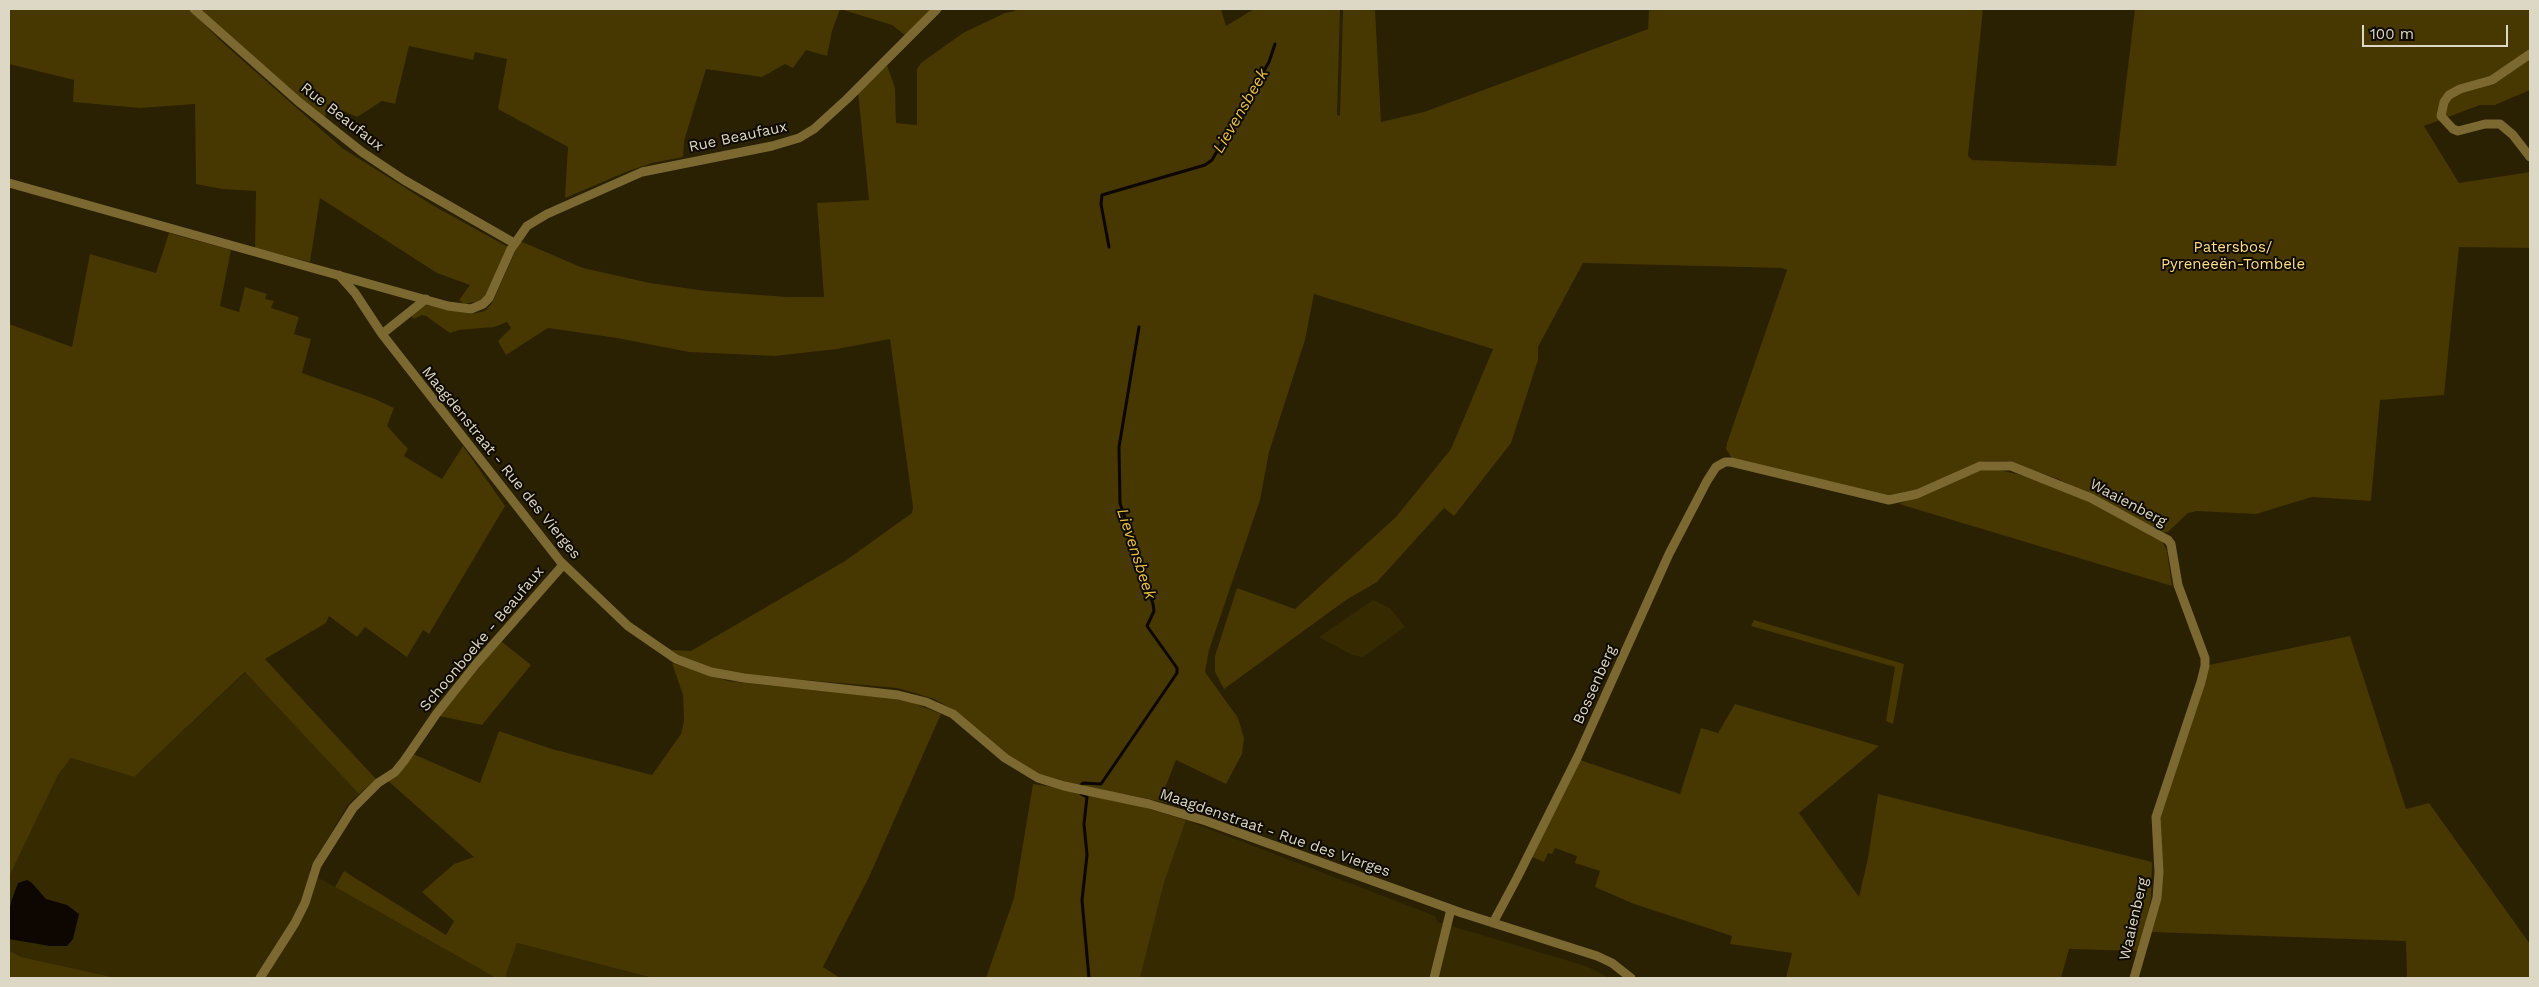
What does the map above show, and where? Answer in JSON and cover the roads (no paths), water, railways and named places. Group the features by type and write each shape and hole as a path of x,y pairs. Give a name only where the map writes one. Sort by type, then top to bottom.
{"street":[{"name":"Rue Beaufaux","path":"194,9 299,102 362,152 512,246"},
{"name":"Rue Beaufaux","path":"9,183 426,300 471,309 486,302 496,287 512,246 527,226 547,214 629,177 653,169 772,146 807,134 847,99 938,9"},
{"path":"2530,54 2492,80 2460,89 2449,95 2444,102 2441,116 2453,129 2458,131 2485,124 2500,124 2513,135 2530,157"},
{"path":"339,275 355,293 382,334 426,300"},
{"name":"Maagdenstraat - Rue des Vierges","path":"382,334 563,565 628,626 662,651 688,664 744,678 898,695 926,702 953,714 1005,758 1038,778 1064,786 1149,804 1206,821 1451,909 1596,956 1618,968 1631,978"},
{"name":"Bossenberg","path":"1492,923 1517,878 1578,756 1688,516 1712,472 1725,462"},
{"name":"Waaienberg","path":"1725,462 1889,500 1917,494 1980,466 2011,466 2092,498 2168,540 2171,544 2178,585 2204,658 2205,666 2156,818 2159,872 2157,898 2134,978"},
{"name":"Schoonboeke - Beaufaux","path":"260,978 300,914 317,865 353,808 378,783 395,772 430,722 476,664 563,565"},
{"path":"1434,978 1451,909"}],"waterway":[{"name":"Lievensbeek","path":"1109,247 1101,204 1102,195 1205,165 1212,160 1269,62 1275,44"},
{"name":"Lievensbeek","path":"1080,786 1083,783 1101,784 1177,673 1177,668 1147,626 1154,611 1153,604 1120,503 1119,447 1139,327"},
{"name":"Lievensbeek","path":"1081,794 1087,797 1084,824 1087,855 1082,900 1089,978"}],"park label":[{"name":"Patersbos/ Pyreneeën-Tombele","path":"2233,256"}]}
